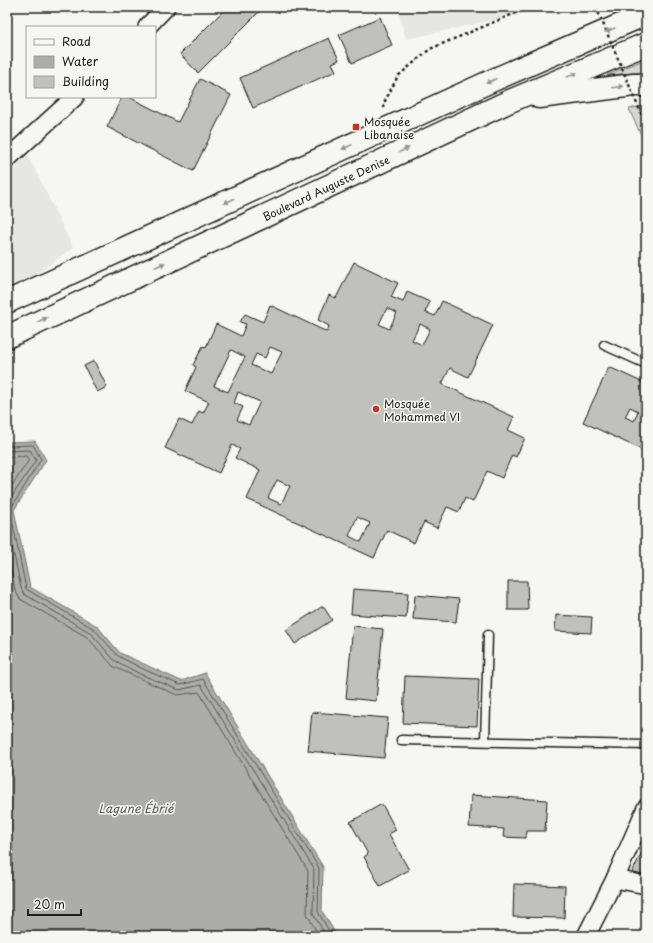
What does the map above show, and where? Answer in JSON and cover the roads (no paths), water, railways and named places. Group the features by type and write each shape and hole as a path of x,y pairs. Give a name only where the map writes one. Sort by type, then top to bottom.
{"highway":[{"path":"7,302 500,77 646,14"},
{"name":"Boulevard Auguste Denise","path":"7,337 510,101 646,44"},
{"path":"510,101 634,85 646,85"}],"street":[{"path":"148,26 166,7"},
{"path":"7,159 74,98"},
{"path":"586,936 615,879 646,808"},
{"path":"615,879 646,885"}],"lane":[{"path":"604,345 646,364"},
{"path":"485,742 488,635"},
{"path":"401,740 646,745"}],"water":[{"name":"Lagune Ébrié","path":"35,441 46,460 14,510 30,587 97,626 120,653 181,681 205,673 323,867 322,911 337,936 7,936 7,442"}],"place":[{"name":"Mosquée Libanaise","path":"356,127"},
{"name":"Mosquée Mohammed VI","path":"376,409"}]}
